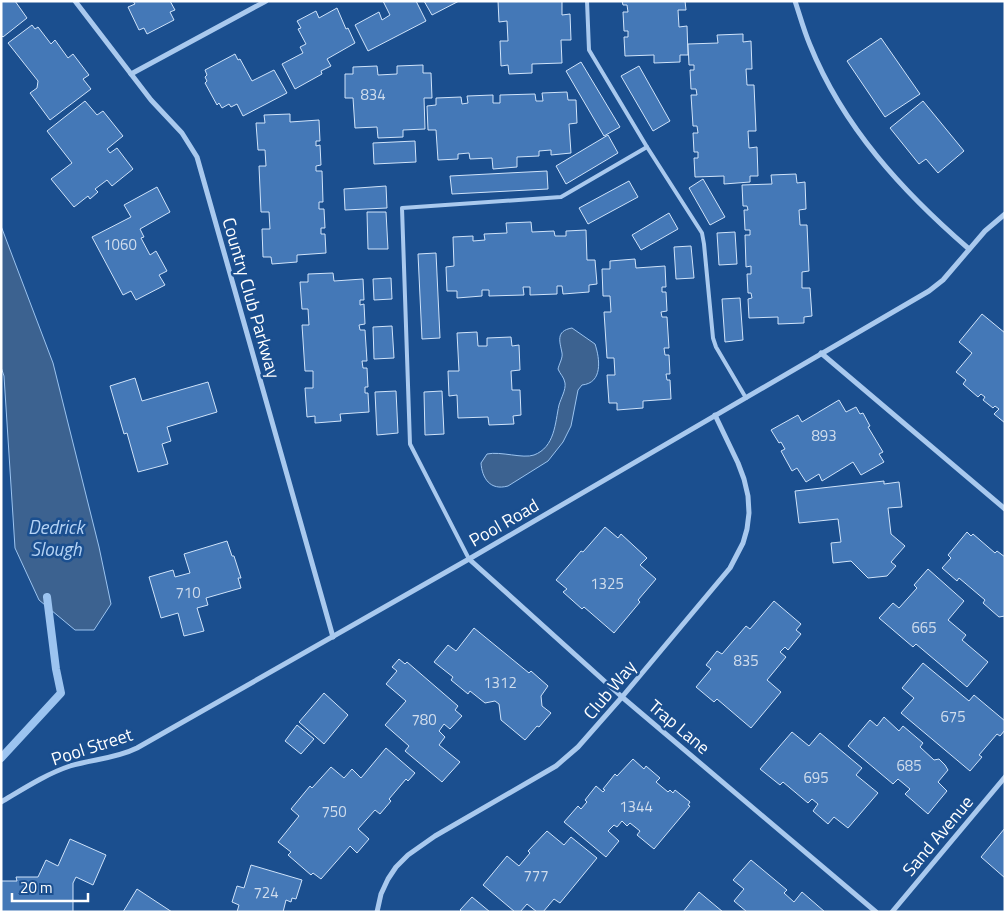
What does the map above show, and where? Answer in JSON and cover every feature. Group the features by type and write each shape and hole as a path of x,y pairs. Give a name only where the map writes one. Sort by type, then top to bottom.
{"street":[{"name":"Country Club Parkway","path":"75,1 151,100 182,134 197,158 333,637"},
{"path":"131,74 266,1"},
{"path":"795,1 810,45 820,67 866,143 890,173 912,196 969,249"},
{"name":"Pool Road","path":"165,732 469,559 929,292 943,280 994,222 1005,214"},
{"path":"821,353 1005,509"},
{"name":"Club Way","path":"377,912 381,894 388,879 396,867 408,855 435,836 556,766 578,747 730,568 742,543 749,513 744,479 715,416"},
{"name":"Trap Lane","path":"469,559 622,697 876,912"},
{"name":"Pool Street","path":"1,802 60,770 83,762 127,753 165,732"},
{"name":"Sand Avenue","path":"892,912 1005,777"}],"lane":[{"path":"587,1 589,50 702,234 714,343 746,398"},
{"path":"469,559 413,454 410,444 402,208 561,197 647,147"}],"water":[{"name":"Dedrick Slough","path":"1,226 53,363 99,547 111,604 94,630 75,630 39,600 15,548 4,376 1,367"},
{"path":"572,328 595,344 599,363 597,375 594,380 582,385 578,390 571,426 563,442 548,461 508,486 496,487 488,482 483,474 481,463 487,454 534,455 546,446 553,434 565,386 564,379 558,369 562,355 560,338 563,332"}],"building":[{"path":"1,1 15,1 27,18 3,37 1,35"},
{"path":"133,1 170,1 175,10 170,12 174,20 147,34 144,28 139,30 128,7 135,4"},
{"path":"383,1 416,1 426,21 368,51 355,25 379,12 382,20 390,15"},
{"path":"424,1 459,1 432,15"},
{"path":"498,1 562,1 562,15 570,14 571,40 561,40 562,63 532,64 532,73 509,74 508,65 501,66 500,41 508,41 507,21 499,22"},
{"path":"622,1 685,1 686,10 678,10 679,27 687,26 688,55 680,55 680,62 654,63 654,55 625,56 624,37 628,37 628,31 624,31 623,12 628,12 627,5 623,5"},
{"path":"337,8 346,29 348,28 355,43 327,59 331,66 321,71 322,74 295,89 282,64 303,53 300,47 306,44 298,29 301,28 297,21 316,11 319,18"},
{"path":"32,25 35,29 38,27 51,44 55,40 68,58 73,54 89,75 83,79 91,89 50,120 30,93 37,88 38,81 8,43"},
{"path":"743,34 743,42 751,41 752,69 746,69 747,85 754,85 756,131 748,131 749,148 757,147 758,176 750,176 750,182 724,184 724,176 695,177 694,158 698,158 698,152 694,152 693,133 698,133 697,126 693,126 691,95 697,95 696,89 691,89 690,70 694,70 694,65 689,65 688,44 718,43 717,35"},
{"path":"881,38 920,94 885,117 847,61"},
{"path":"235,54 238,60 240,59 252,81 274,70 287,93 243,116 237,104 231,107 229,104 222,108 219,103 217,105 205,83 207,75 205,70"},
{"path":"581,62 620,127 604,136 566,71"},
{"path":"423,65 423,73 431,73 432,98 424,98 425,129 403,130 403,137 378,138 377,127 355,128 353,98 345,98 345,74 353,74 353,67 377,66 378,75 397,74 397,66"},
{"path":"639,66 670,121 653,131 621,76"},
{"path":"567,92 568,100 576,100 577,123 569,124 571,153 551,155 551,150 539,151 539,156 517,157 517,167 493,169 492,158 470,159 469,153 458,154 458,159 438,160 436,130 428,130 427,106 436,105 436,98 461,97 462,104 468,103 467,96 493,95 493,103 500,103 500,95 535,94 536,101 543,101 542,93"},
{"path":"85,101 97,115 103,111 123,136 107,149 110,153 117,148 133,169 112,186 107,180 95,189 98,192 90,199 88,196 74,207 51,179 72,163 47,131"},
{"path":"923,101 964,151 938,173 926,159 919,164 890,128"},
{"path":"290,114 290,122 319,120 320,141 316,141 316,146 320,145 321,165 316,166 316,171 322,171 323,202 319,202 319,209 324,209 325,228 321,228 321,234 325,234 326,253 297,255 297,262 272,264 271,257 263,257 262,229 270,229 269,212 261,212 259,166 266,166 265,150 258,150 256,123 265,123 264,115"},
{"path":"608,135 618,153 566,184 556,166"},
{"path":"415,141 416,162 374,164 373,143"},
{"path":"547,171 548,189 452,194 450,176"},
{"path":"796,174 797,183 805,182 806,209 799,210 800,225 807,225 809,271 802,272 802,288 810,288 812,316 804,317 804,323 778,324 778,317 749,318 748,299 752,298 751,293 748,293 747,274 751,274 751,266 746,267 745,235 750,235 750,230 745,230 744,210 748,210 747,206 743,206 742,185 772,184 771,175"},
{"path":"703,179 725,217 710,225 689,188"},
{"path":"629,181 638,197 588,224 579,208"},
{"path":"386,186 387,208 345,210 344,189"},
{"path":"157,187 170,212 140,229 144,237 141,238 150,255 156,251 167,271 159,275 165,285 136,300 131,291 123,295 92,237 131,217 124,205"},
{"path":"367,212 386,212 388,249 368,249"},
{"path":"669,213 678,229 641,250 632,235"},
{"path":"531,222 532,232 554,231 555,236 566,236 566,231 586,230 587,260 595,260 597,284 589,285 589,292 563,294 562,286 557,286 557,294 530,295 530,287 523,287 524,295 489,296 489,290 482,290 482,296 457,298 457,291 447,291 446,267 454,266 453,237 473,236 473,241 485,240 484,234 507,233 506,223"},
{"path":"735,232 737,264 719,265 717,233"},
{"path":"691,246 694,278 676,279 674,247"},
{"path":"436,253 440,338 422,339 418,254"},
{"path":"635,259 636,268 665,266 666,287 662,287 662,292 666,292 667,311 661,312 662,317 667,317 669,348 664,348 665,355 669,355 670,374 666,374 667,380 670,380 671,399 643,401 643,408 617,410 617,403 609,403 607,375 615,375 614,358 607,358 604,312 611,312 610,296 603,296 602,269 610,269 610,261"},
{"path":"333,273 334,281 363,279 364,300 360,300 360,305 364,304 365,324 359,325 360,330 365,330 367,361 362,361 363,368 367,368 368,387 365,387 365,393 368,393 369,412 340,414 341,421 315,423 315,416 307,417 305,388 313,388 313,371 305,371 302,325 309,325 308,309 302,309 300,282 308,282 308,274"},
{"path":"391,278 392,299 374,300 373,279"},
{"path":"740,298 743,340 725,342 722,299"},
{"path":"982,314 1005,333 1005,423 994,414 999,409 995,406 993,408 983,400 985,397 981,394 978,397 963,384 966,380 956,372 972,353 959,342"},
{"path":"392,326 394,358 374,359 373,327"},
{"path":"477,332 478,346 487,346 487,338 511,337 512,346 519,345 520,370 511,371 512,390 520,390 521,415 513,416 514,424 489,425 488,417 458,418 457,395 449,396 448,371 459,371 457,333"},
{"path":"135,378 142,401 208,382 217,412 167,427 171,441 162,444 168,464 138,472 127,433 124,434 110,386"},
{"path":"396,391 398,433 377,435 375,392"},
{"path":"442,391 444,434 425,435 424,392"},
{"path":"839,400 846,412 856,407 860,414 863,413 870,426 868,427 883,452 879,454 884,462 861,475 853,462 822,481 819,474 806,482 797,468 792,471 781,451 785,449 771,430 798,415 802,422"},
{"path":"884,481 884,484 899,482 902,507 888,508 891,534 905,546 891,562 896,566 887,576 868,578 851,561 833,563 831,543 841,542 838,519 799,523 795,491"},
{"path":"605,527 618,538 621,534 647,558 640,565 656,579 614,633 563,592 567,589 556,580"},
{"path":"967,532 971,536 973,534 995,553 997,551 1005,557 1005,616 999,617 983,603 985,600 959,578 957,581 942,568 951,558 948,555"},
{"path":"227,541 241,578 238,578 241,588 206,598 208,605 197,608 204,631 184,636 178,613 161,618 149,577 173,570 175,577 190,573 184,554"},
{"path":"928,569 964,601 948,620 966,635 962,640 988,662 967,687 916,644 913,647 879,618 893,603 899,608 917,588 914,585"},
{"path":"774,601 801,624 796,630 801,634 788,650 785,647 780,652 786,657 767,680 781,692 751,728 717,699 714,702 696,687 711,669 706,665 717,651 722,654 746,626 750,629"},
{"path":"474,628 548,686 541,696 542,706 551,713 525,740 501,720 499,704 495,701 485,703 470,691 468,694 451,680 453,677 434,662 448,645 456,651"},
{"path":"399,659 405,664 407,662 458,706 455,710 462,716 450,729 444,724 439,731 445,737 439,745 460,762 442,782 405,751 409,746 385,725 406,701 386,684 397,671 392,667"},
{"path":"923,663 969,701 974,695 1005,721 1005,730 1000,736 997,734 979,755 982,757 970,771 901,713 914,698 902,688"},
{"path":"324,693 348,715 324,744 299,722"},
{"path":"884,717 899,731 903,726 923,743 920,747 934,760 939,759 948,770 938,782 947,791 928,814 905,794 910,789 898,779 893,784 848,746 870,720 877,726"},
{"path":"297,725 314,739 301,754 285,741"},
{"path":"792,732 809,746 820,733 862,768 856,775 878,793 848,828 834,817 828,824 813,811 818,804 812,799 808,803 783,782 780,785 760,769"},
{"path":"386,748 415,773 408,781 406,779 389,799 391,801 380,814 375,810 358,829 369,839 357,853 350,846 321,879 313,873 311,875 288,855 291,852 278,842 299,816 291,809 310,786 312,788 331,767 344,778 352,769 361,778"},
{"path":"633,759 644,769 646,766 660,778 656,782 668,792 670,790 673,793 675,790 690,802 688,805 690,806 654,849 637,835 640,831 630,823 627,826 622,821 617,827 614,825 608,831 619,841 606,857 564,822 578,806 581,809 587,802 585,800 596,786 603,792 605,790 603,789 615,774 617,776"},
{"path":"1005,828 1005,878 981,857"},
{"path":"547,831 564,845 571,837 597,858 560,903 554,899 543,912 537,912 527,904 520,912 515,912 483,885 507,856 519,866 530,853 528,851"},
{"path":"70,839 106,855 93,885 76,877 73,883 73,912 1,912 1,881 17,881 16,877 38,877 46,860 58,866"},
{"path":"751,860 787,890 784,893 794,902 802,892 825,912 747,912 734,901 744,889 733,880"},
{"path":"251,865 302,880 296,899 292,898 291,902 286,900 283,912 237,912 239,905 232,902 237,886 244,888"},
{"path":"137,889 172,912 123,912"},
{"path":"699,892 723,912 683,912"},
{"path":"472,897 490,912 462,912 460,910"}],"waterway":[{"name":"Dedrick Slough","path":"1,758 61,693 47,597"}]}
